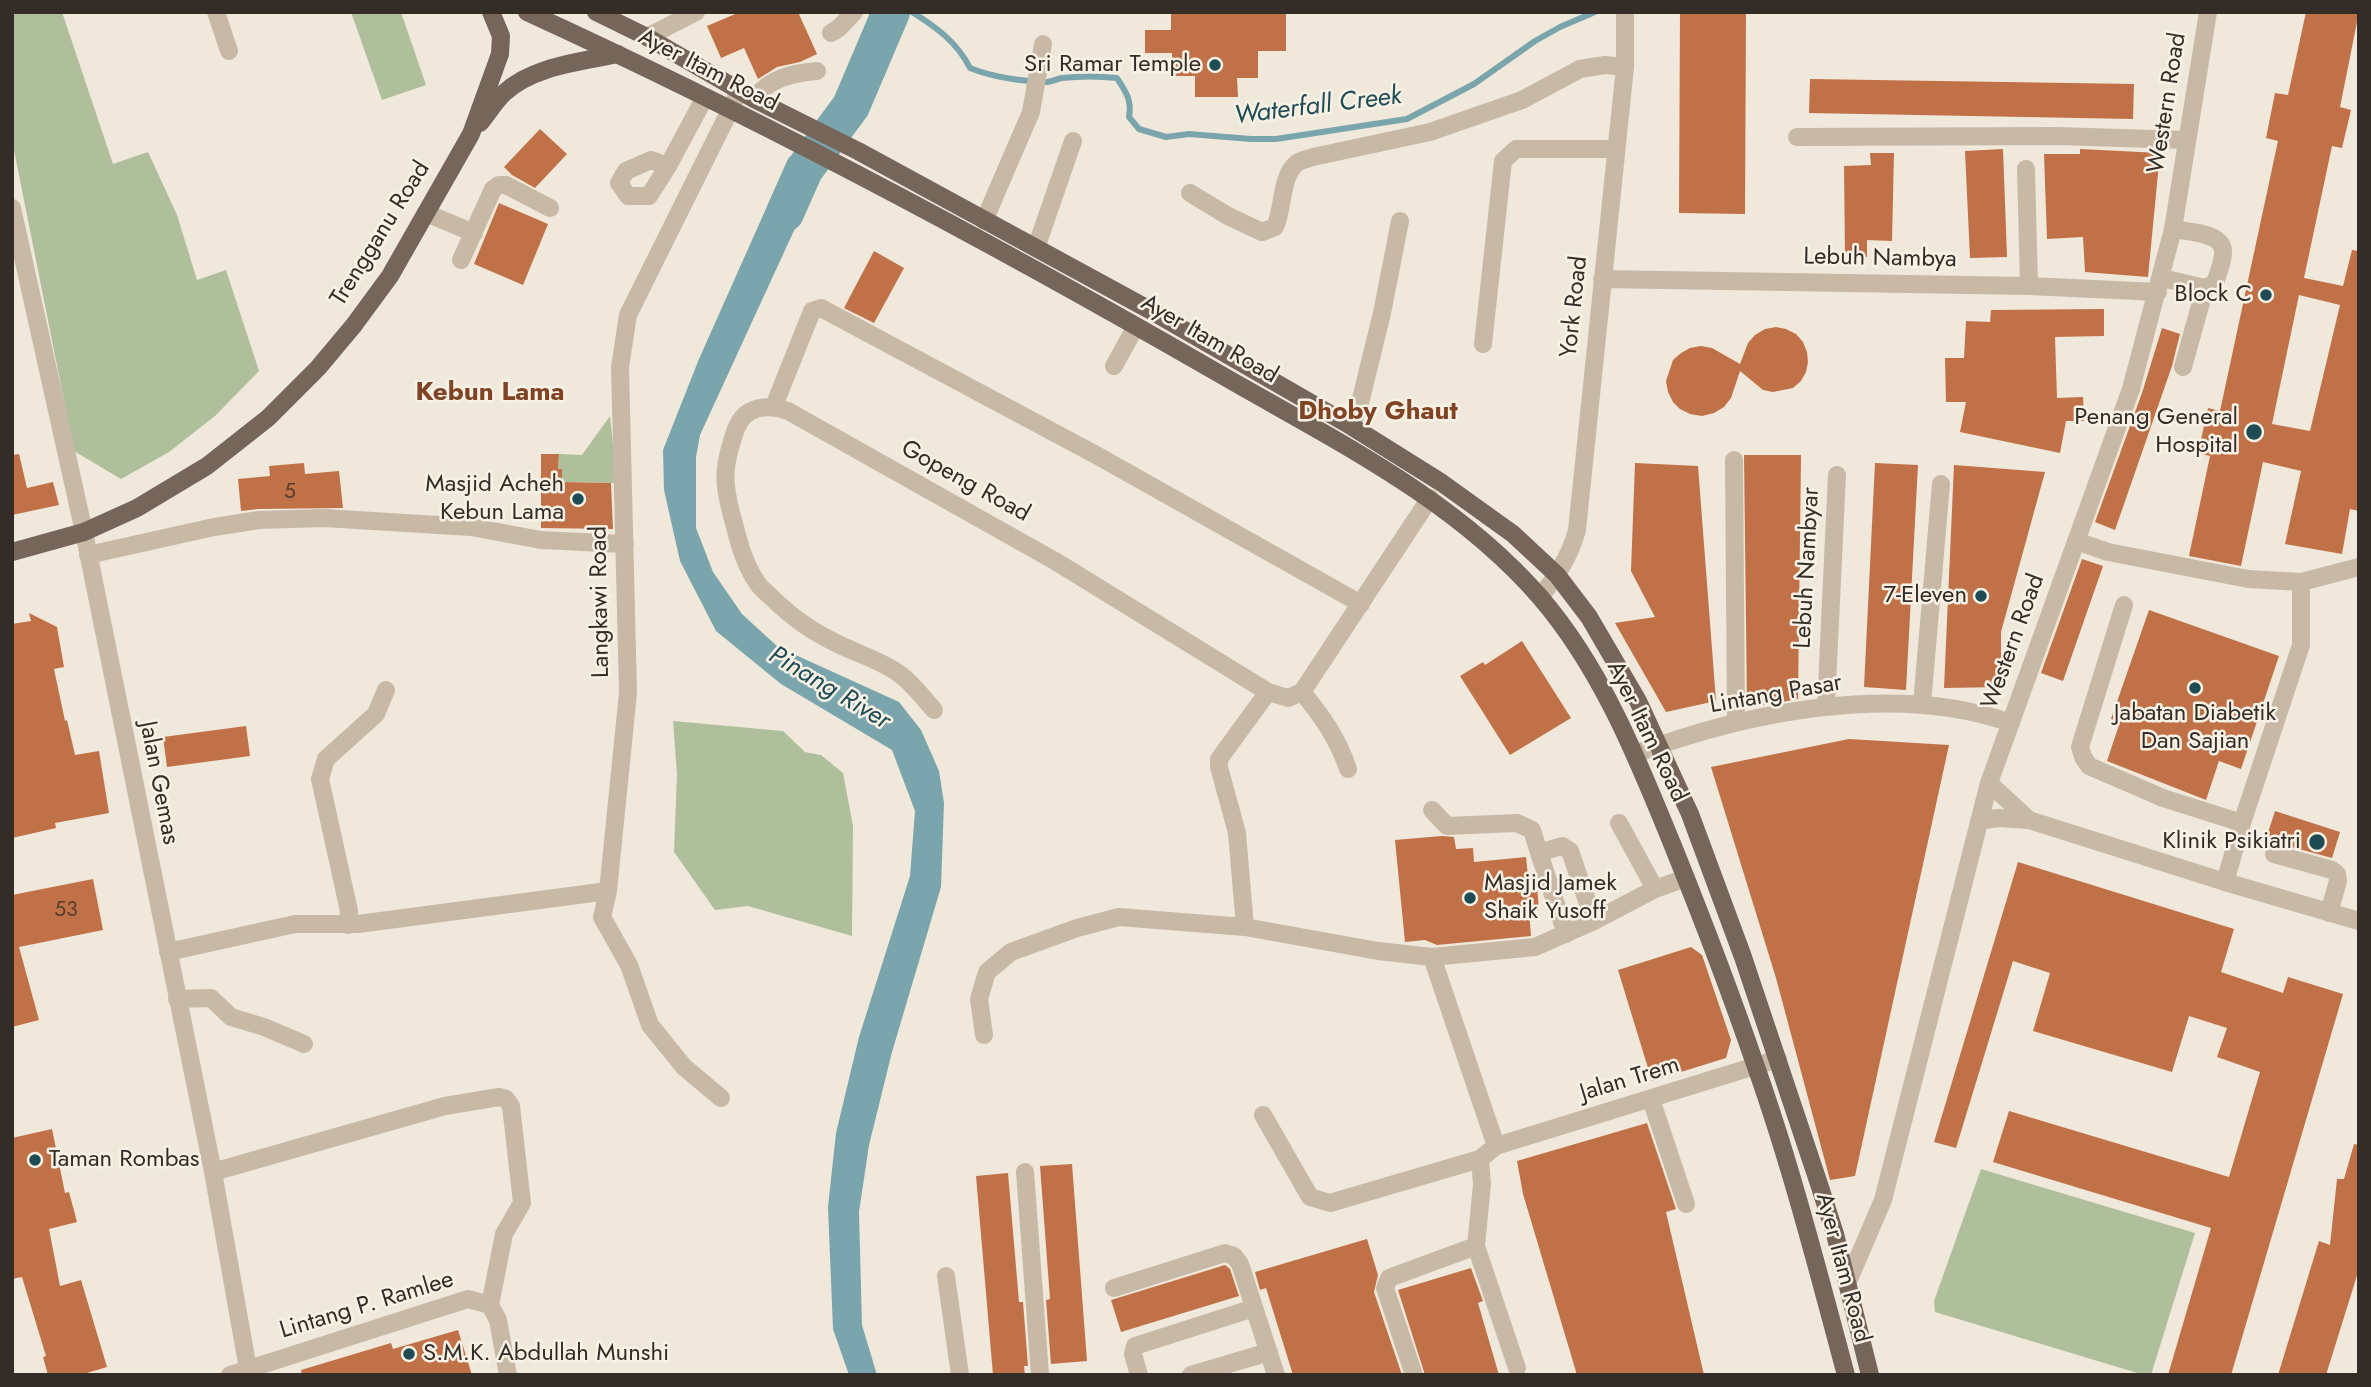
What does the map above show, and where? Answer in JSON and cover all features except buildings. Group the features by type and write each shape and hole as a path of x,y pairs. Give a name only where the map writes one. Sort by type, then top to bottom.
{"main road":[{"name":"Trengganu Road","path":"471,134 500,54 501,36 491,12"},
{"name":"Ayer Itam Road","path":"527,12 618,54 845,167 1136,326 1430,498 1490,547 1540,597 1597,680 1635,754 1686,878 1757,1067 1808,1234 1846,1375"},
{"name":"Ayer Itam Road","path":"596,12 621,19 647,37 785,115 858,151 1149,309 1350,426 1442,483 1513,534 1557,575 1589,617 1638,701 1690,814 1778,1059 1819,1184 1870,1375"},
{"name":"Trengganu Road","path":"12,552 84,532 137,508 207,466 268,418 318,368 390,276 471,134 504,93 520,82 547,70 618,54"}],"street":[{"path":"216,12 229,51"},
{"path":"647,37 696,12"},
{"path":"831,33 854,12"},
{"name":"York Road","path":"1540,597 1571,551 1577,530 1625,67 1625,12"},
{"name":"Western Road","path":"1847,1284 1884,1200 1989,783 2131,389 2173,229 2208,12"},
{"path":"984,221 1031,112 1043,44"},
{"path":"1190,193 1228,216 1262,232 1275,227 1280,217 1287,177 1297,163 1313,157 1430,132 1522,100 1580,69 1605,65 1625,67"},
{"path":"747,94 794,73 817,71"},
{"name":"Langkawi Road","path":"721,1098 684,1067 650,1025 629,965 601,917 608,891 628,693 620,367 628,316 731,110 747,94"},
{"path":"668,166 705,97"},
{"path":"1797,137 2056,136 2187,140"},
{"path":"1036,248 1073,141"},
{"path":"1483,344 1503,160 1516,149 1616,149"},
{"path":"2026,169 2029,286"},
{"path":"461,260 493,189 499,185 506,185 550,208"},
{"name":"Jalan Gemas","path":"12,208 84,532 213,1172 248,1369"},
{"path":"426,213 474,233"},
{"path":"1350,426 1359,407 1382,313 1400,221"},
{"path":"2173,229 2214,238 2220,242 2223,250 2216,283 2205,288 2183,367"},
{"name":"Lebuh Nambya","path":"1602,279 2029,286 2160,285 2205,288"},
{"path":"934,710 903,676 874,658 841,646 795,621 756,582 737,537 726,493 726,457 739,421 749,411 762,406 774,406 812,311 821,308 1098,456 1361,604"},
{"path":"1114,366 1136,326"},
{"name":"Gopeng Road","path":"774,406 788,411 1055,561 1268,692"},
{"path":"1734,460 1736,722"},
{"name":"Lebuh Nambyar","path":"1826,706 1837,475"},
{"path":"1922,704 1941,484"},
{"path":"1245,927 1237,833 1219,759 1268,692 1288,698 1302,692 1430,498"},
{"path":"88,555 248,522 324,518 471,527 541,540 625,544"},
{"path":"2076,541 2108,552 2248,579 2301,582 2359,567"},
{"path":"2225,882 2301,645 2301,582"},
{"path":"2124,605 2080,747 2083,757 2089,766 2163,797 2242,823"},
{"path":"348,925 349,911 320,779 326,759 376,714 386,690"},
{"path":"1302,692 1328,724 1343,752 1348,769"},
{"name":"Lintang Pasar","path":"1635,754 1736,722 1826,706 1922,704 1983,713 2011,723"},
{"path":"1989,783 2029,820"},
{"path":"1432,810 1447,826 1517,823 1532,830 1566,934"},
{"path":"1979,821 1998,818 2029,820 2359,921"},
{"path":"1619,822 1655,889"},
{"path":"1539,853 1562,846 1570,851 1594,921"},
{"path":"2274,854 2332,870 2337,874 2338,881 2329,913"},
{"path":"984,1035 979,999 987,972 1012,952 1119,916 1245,927 1378,951 1432,957 1535,947 1594,921 1655,889 1686,878"},
{"path":"168,952 295,924 348,925 608,891"},
{"path":"1263,1115 1310,1197 1330,1203 1479,1159 1496,1146 1432,957"},
{"path":"177,999 211,998 232,1017 304,1044"},
{"name":"Jalan Trem","path":"1496,1146 1778,1059"},
{"path":"213,1172 445,1106 499,1097 506,1099 512,1106 522,1203 504,1234 490,1305"},
{"path":"1651,1099 1686,1204"},
{"path":"1479,1159 1482,1184 1476,1246 1517,1368"},
{"path":"1025,1172 1040,1375"},
{"path":"1414,1375 1385,1287 1389,1278 1476,1246"},
{"path":"1114,1288 1225,1253 1234,1256 1240,1264 1276,1375"},
{"path":"946,1276 960,1375"},
{"name":"Lintang P. Ramlee","path":"230,1375 468,1299 490,1305 498,1320 508,1375"},
{"path":"1139,1375 1133,1354 1135,1346 1254,1308"},
{"path":"1191,1375 1221,1370 1269,1352"}],"green space":[{"path":"12,12 62,12 113,164 148,152 177,215 197,280 226,270 259,371 215,416 169,452 121,479 74,451 12,140"},
{"path":"351,12 401,12 426,85 382,100"},
{"path":"610,416 617,483 562,484 562,469 558,469 559,454 582,455"},
{"path":"673,721 783,731 805,752 821,755 843,773 853,826 852,936 748,906 715,910 674,852 677,774"},
{"path":"1981,1169 2195,1233 2151,1375 1935,1312 1934,1301"}],"water":[{"path":"789,157 820,174 700,435 696,457 696,528 713,572 742,614 778,647 899,702 921,730 939,771 944,803 941,887 892,1052 869,1145 859,1212 862,1325 877,1375 849,1375 833,1329 828,1207 836,1133 859,1037 910,876 915,811 892,750 781,684 716,631 680,561 664,490 663,450 699,359"}],"waterway":[{"name":"Pinang River","path":"785,213 804,170 851,106 891,12"},
{"name":"Waterfall Creek","path":"912,12 945,36 959,50 970,68 998,77 1036,82 1075,77 1117,78 1129,101 1129,117 1139,129 1166,137 1189,134 1251,139 1276,139 1407,119 1474,84 1535,41 1595,12"}],"place":[{"name":"Sri Ramar Temple","path":"1215,65"},
{"name":"Block C","path":"2266,295"},
{"name":"Penang General Hospital","path":"2254,432"},
{"name":"Masjid Acheh Kebun Lama","path":"578,499"},
{"name":"7-Eleven","path":"1981,596"},
{"name":"Jabatan Diabetik Dan Sajian","path":"2195,688"},
{"name":"Klinik Psikiatri","path":"2317,842"},
{"name":"Masjid Jamek Shaik Yusoff","path":"1470,898"},
{"name":"Taman Rombas","path":"35,1160"},
{"name":"S.M.K. Abdullah Munshi","path":"409,1354"}],"district":[{"name":"Kebun Lama","path":"490,394"},
{"name":"Dhoby Ghaut","path":"1378,413"}]}
